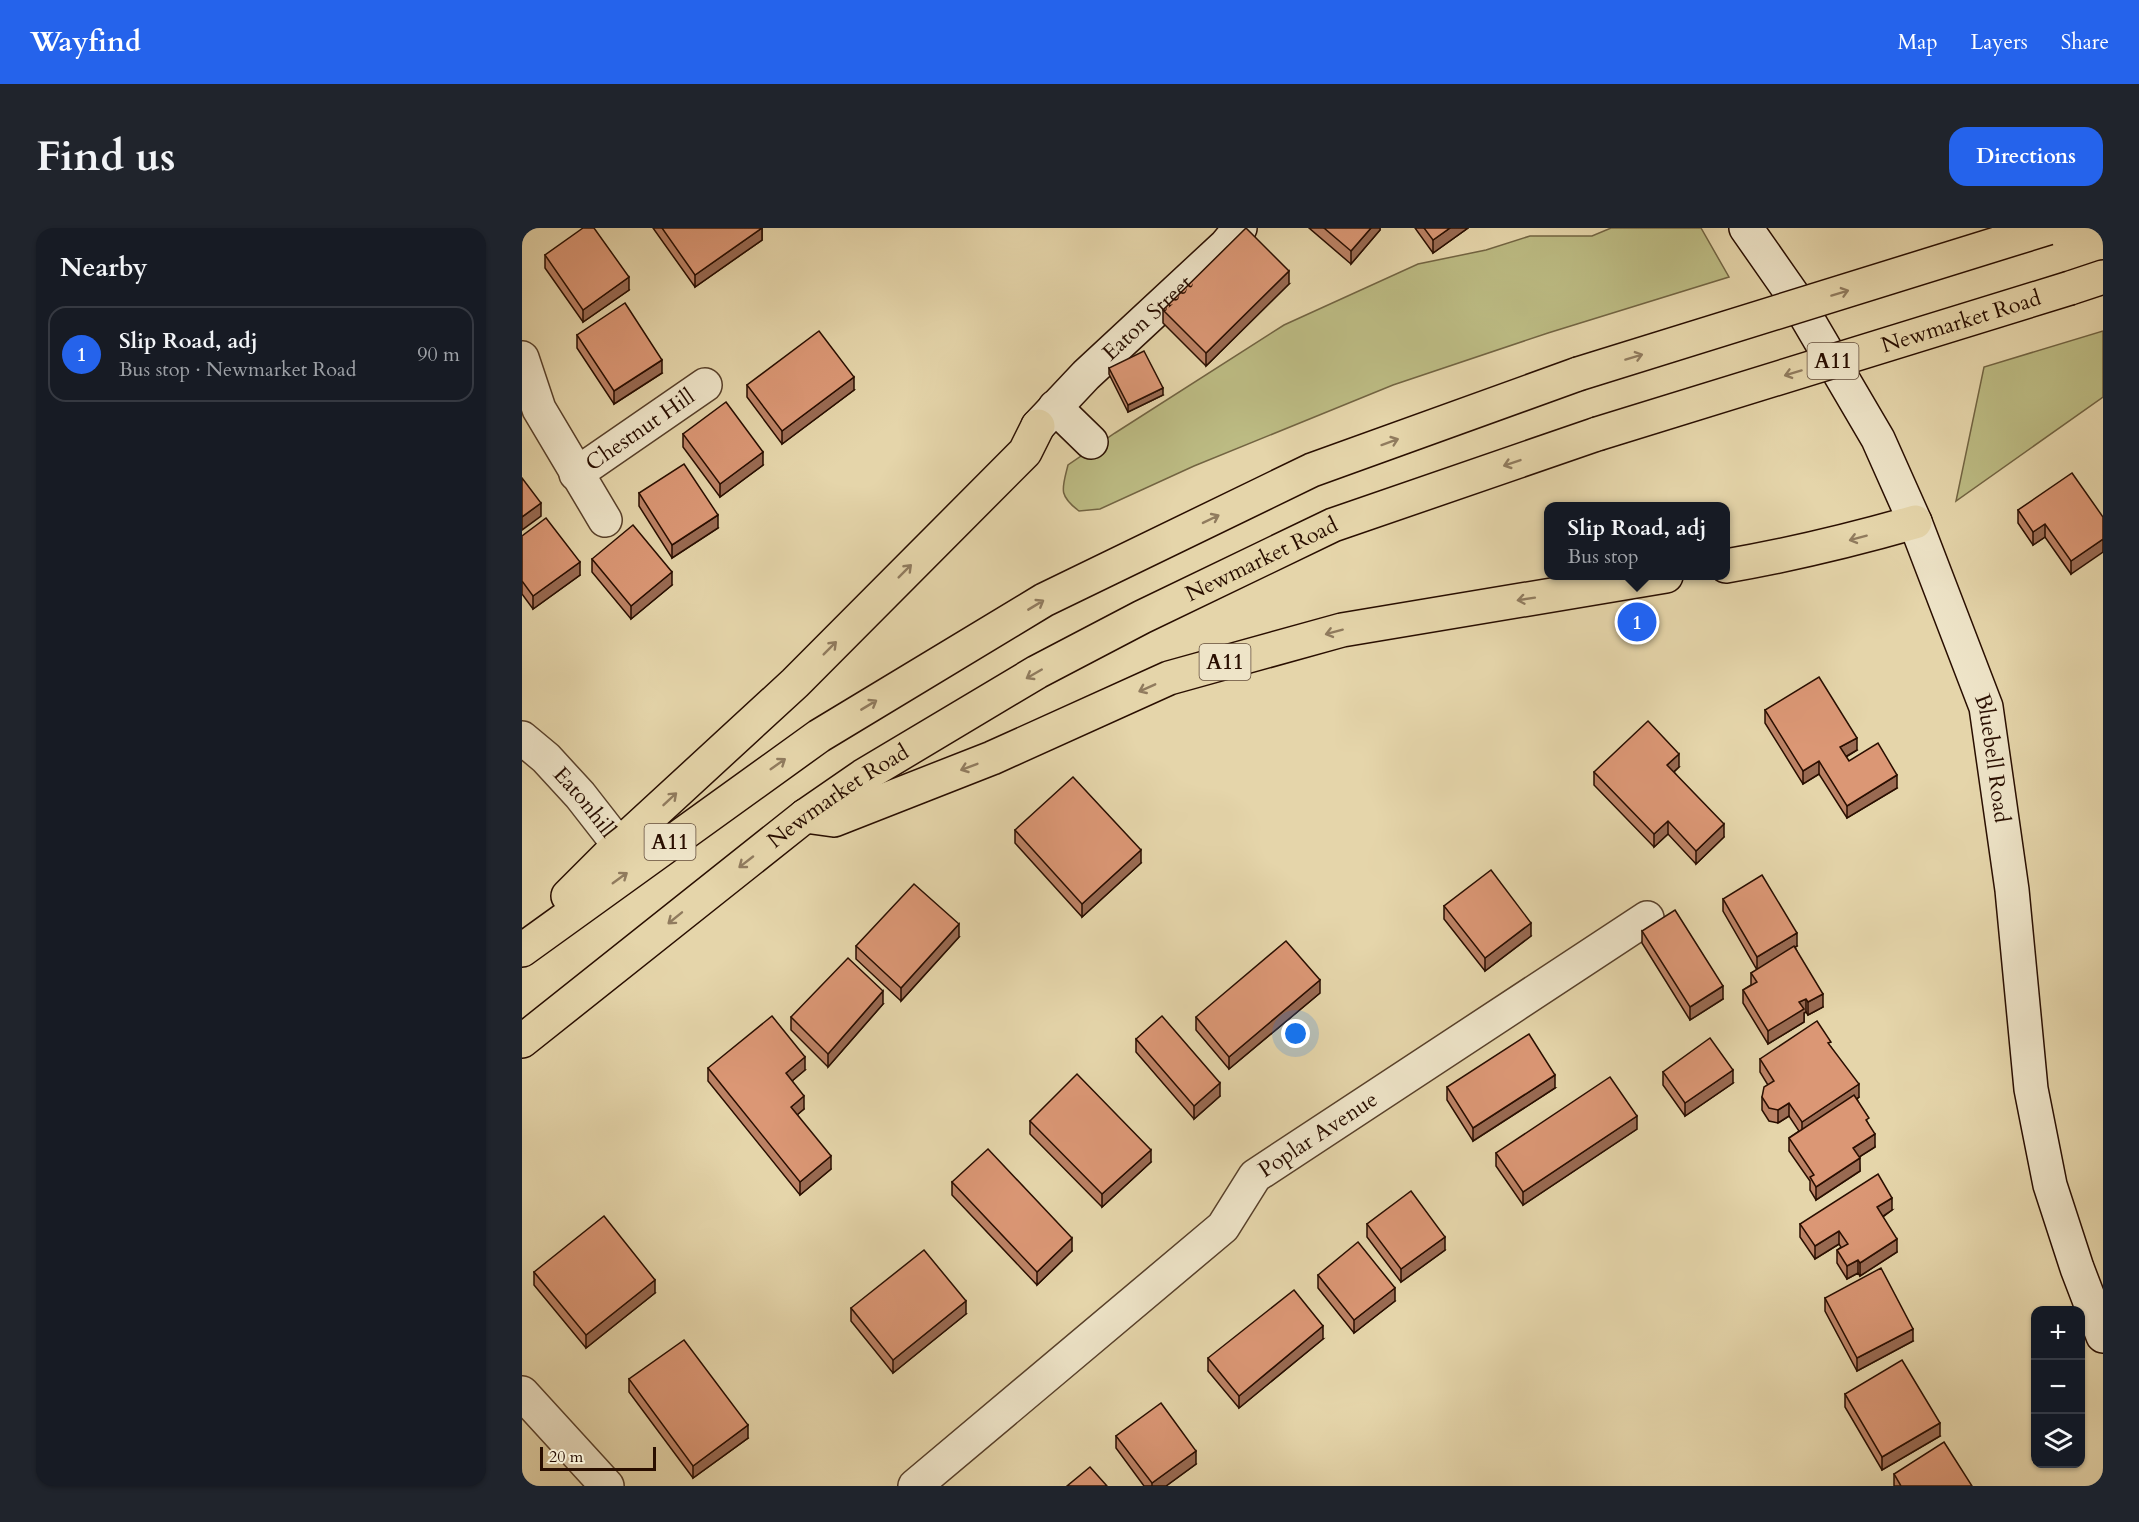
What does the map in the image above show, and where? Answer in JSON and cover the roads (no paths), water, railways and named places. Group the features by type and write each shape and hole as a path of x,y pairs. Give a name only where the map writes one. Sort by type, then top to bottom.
{"highway":[{"name":"A11","path":"522,950 819,736 1044,600 1312,470 1578,374 2048,228"},
{"name":"Newmarket Road","path":"522,1041 805,816 863,776 1037,672 1333,525 1597,434 2103,277"},
{"path":"522,942 619,845 795,683 1024,452 1047,416"},
{"path":"1730,565 1774,558 1915,522"},
{"name":"A11","path":"805,816 834,820 992,758 1169,678 1295,642 1341,630 1642,580"}],"street":[{"name":"Eaton Street","path":"1047,416 1124,339 1226,245 1240,228"},
{"name":"Bluebell Road","path":"1746,228 1797,301 1878,439 1915,522 1986,707 2012,890 2031,1089 2050,1185 2077,1268 2103,1336"},
{"name":"Chestnut Hill","path":"522,358 539,409 605,520"},
{"name":"Chestnut Hill","path":"576,474 705,385"},
{"path":"1047,416 1091,442"},
{"name":"Eatonhill","path":"522,738 546,758 580,795 619,845"},
{"name":"Poplar Avenue","path":"915,1486 1223,1227 1255,1176 1647,918"},
{"path":"522,1393 607,1486"}],"place":[{"name":"Slip Road, adj","path":"1637,622"}]}
